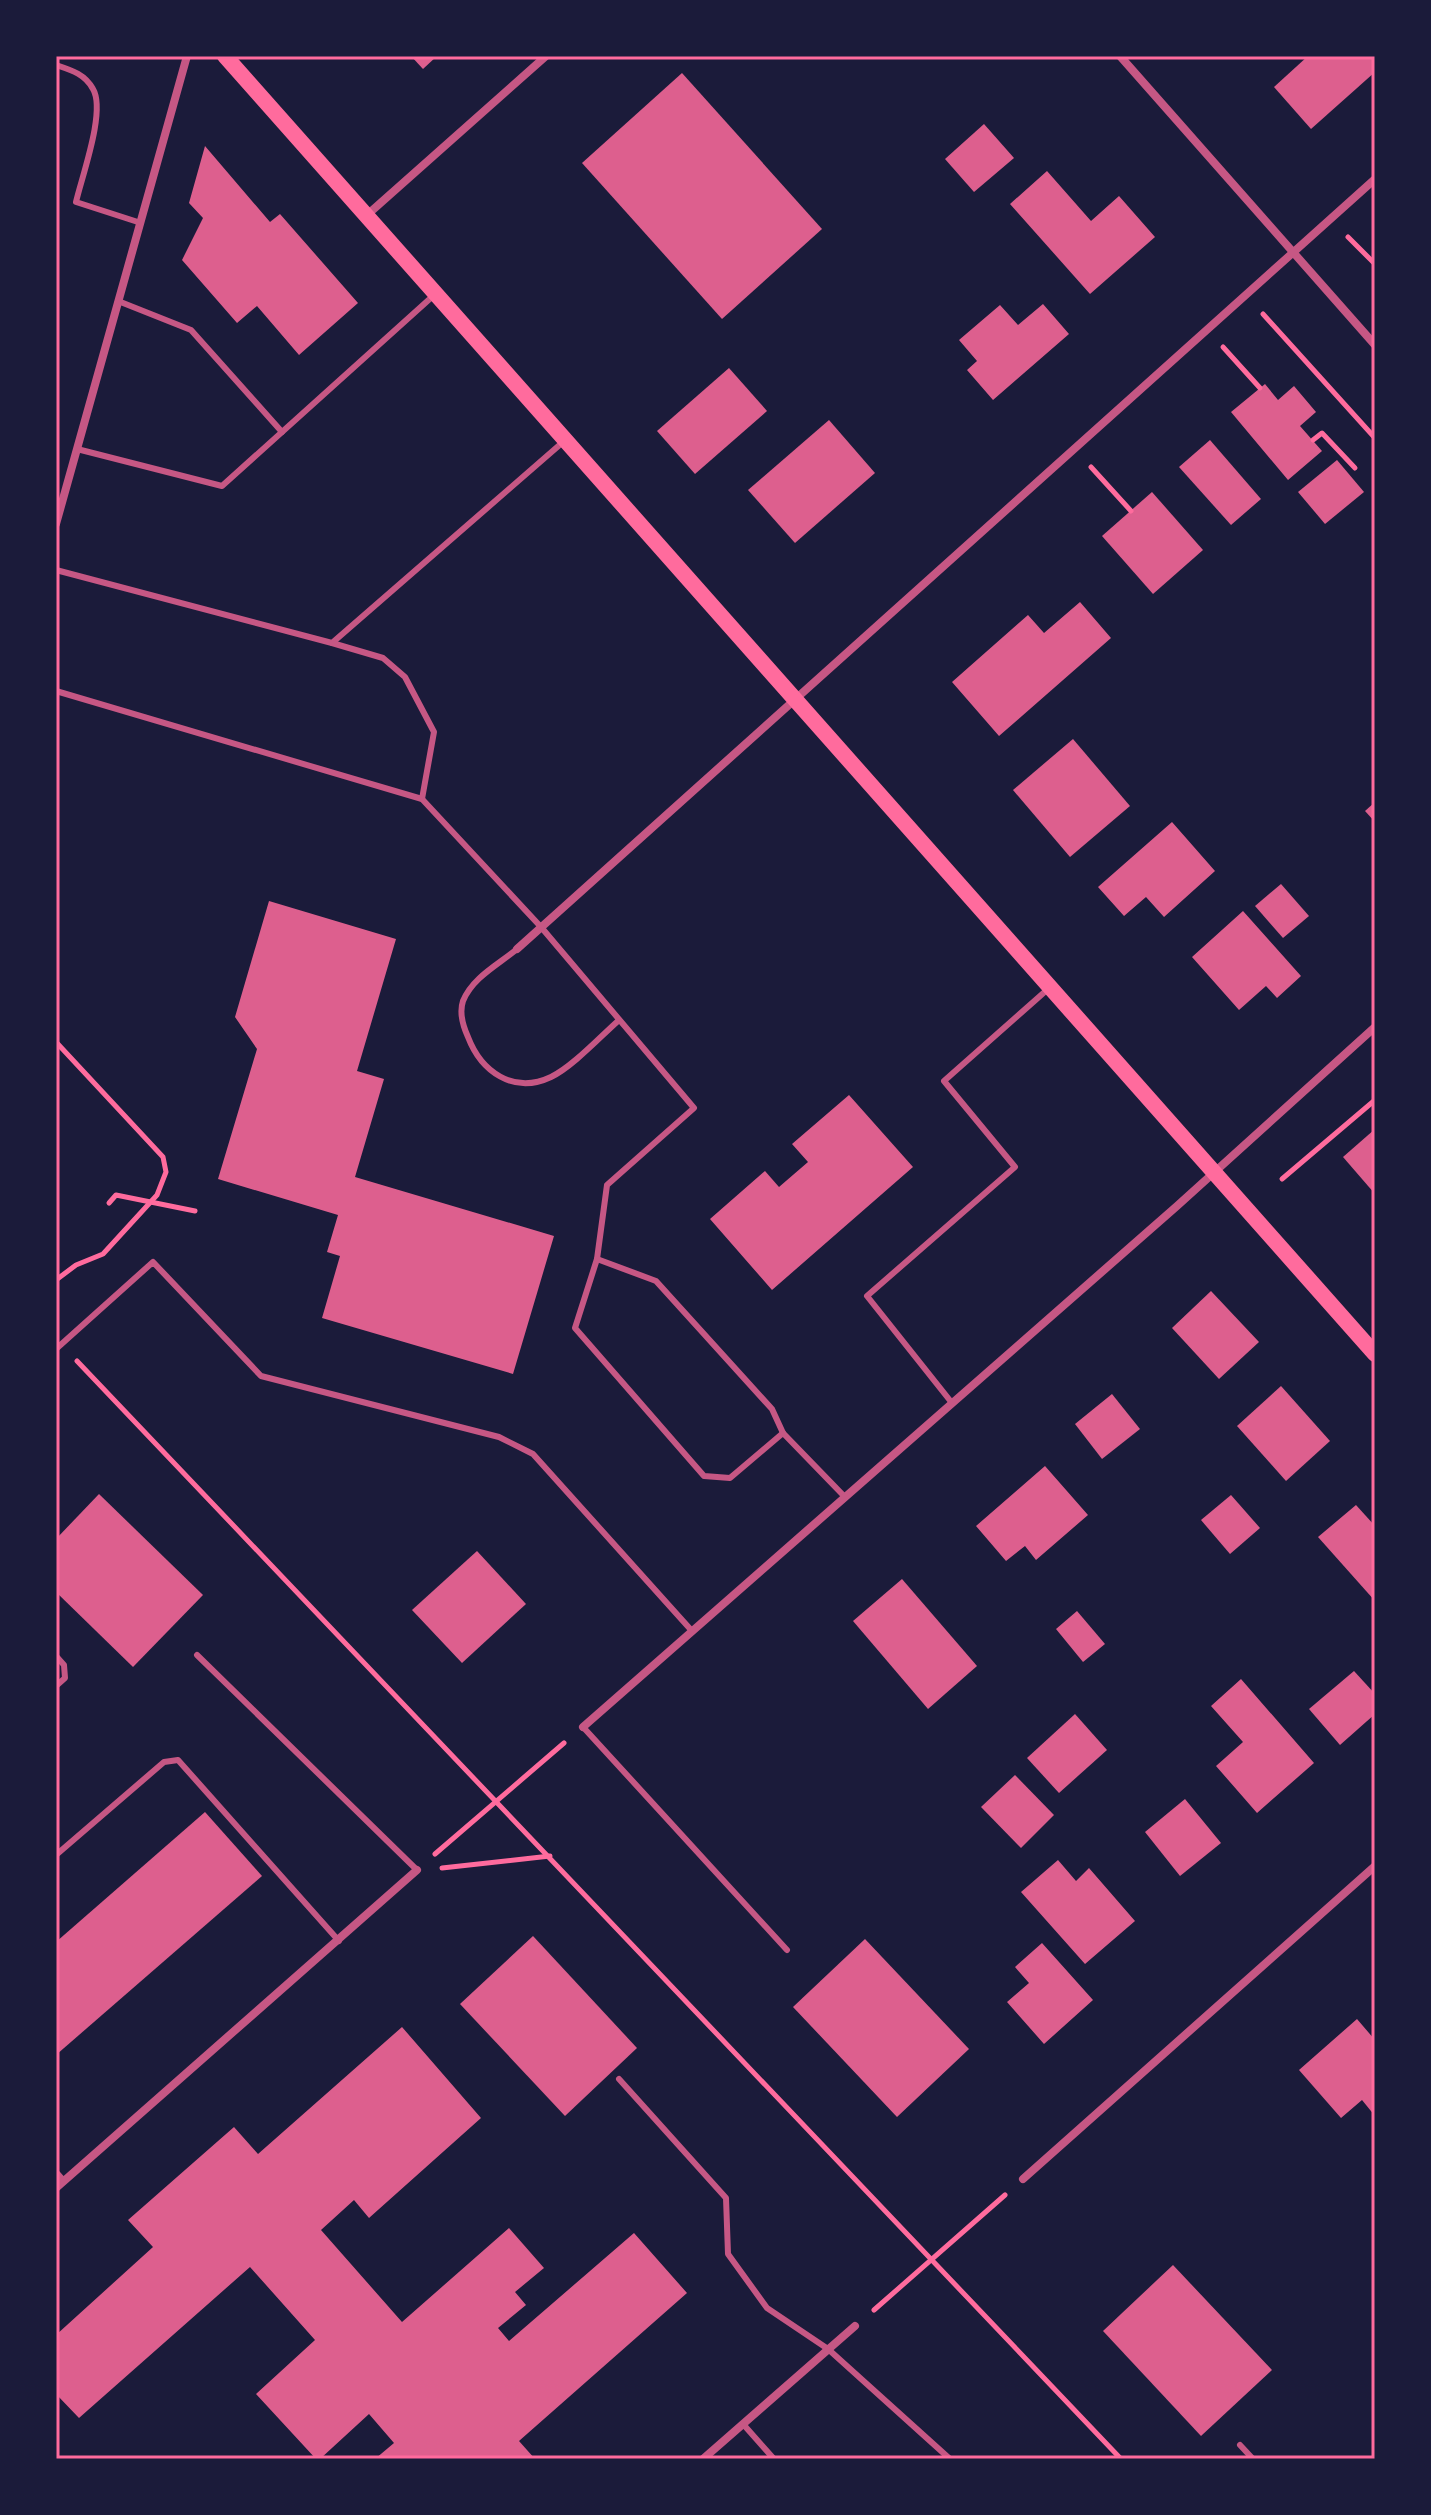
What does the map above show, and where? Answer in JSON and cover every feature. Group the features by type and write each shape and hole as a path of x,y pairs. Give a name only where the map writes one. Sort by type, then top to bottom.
{"main road":[{"path":"225,56 1375,1354"}],"street":[{"path":"56,524 187,56"},
{"path":"367,215 546,56"},
{"path":"1120,56 1375,345"},
{"path":"517,949 1375,179"},
{"path":"583,1727 1215,1173 1375,1027"},
{"path":"1023,2179 1375,1866"},
{"path":"56,2188 417,1870"},
{"path":"703,2459 855,2326"}],"lane":[{"path":"56,65 78,72 94,90 97,113 76,202 141,223"},
{"path":"77,449 222,486 436,293"},
{"path":"118,301 191,330 282,432"},
{"path":"332,643 566,440"},
{"path":"56,570 383,658 405,677 434,732 422,799"},
{"path":"56,691 422,799 541,927 694,1108 607,1185 597,1259 575,1328 704,1476 730,1478 783,1433"},
{"path":"517,949 486,972 462,1003 462,1021 477,1059 494,1074 513,1082 552,1077 618,1021"},
{"path":"952,1403 867,1296 1015,1167 944,1081 1050,987"},
{"path":"597,1259 656,1281 772,1409 783,1433 844,1496"},
{"path":"56,1349 153,1262 261,1376 499,1437 533,1454 692,1631"},
{"path":"197,1655 417,1870"},
{"path":"56,1656 64,1665 65,1678 56,1686"},
{"path":"583,1727 787,1950"},
{"path":"56,1855 164,1762 178,1760 339,1941"},
{"path":"619,2079 726,2198 728,2254 767,2308 828,2349 950,2459"},
{"path":"56,2172 64,2181"},
{"path":"743,2424 774,2459"},
{"path":"1240,2445 1253,2459"}],"path":[{"path":"1331,219 1375,264"},
{"path":"1245,296 1375,438"},
{"path":"1208,329 1260,388"},
{"path":"1313,440 1322,433 1355,468"},
{"path":"1075,450 1131,511"},
{"path":"56,1042 163,1157 166,1172 150,1202 103,1254 76,1265 56,1280"},
{"path":"1282,1179 1375,1100"},
{"path":"109,1203 116,1195 195,1211"},
{"path":"76,1360 1121,2459"},
{"path":"417,1870 583,1727"},
{"path":"417,1870 550,1856"},
{"path":"855,2326 1023,2179"}],"building":[{"path":"411,56 437,56 423,69"},
{"path":"1308,56 1375,56 1375,72 1311,129 1274,87"},
{"path":"682,73 822,229 722,319 582,163"},
{"path":"984,124 1014,158 974,192 945,159"},
{"path":"205,146 270,222 280,214 358,303 299,355 257,306 237,323 182,260 203,218 189,203"},
{"path":"1047,171 1091,221 1119,196 1155,237 1090,294 1010,204"},
{"path":"1043,304 1069,334 993,400 967,370 977,361 959,340 1000,305 1018,325"},
{"path":"729,368 767,411 695,474 657,431"},
{"path":"1265,384 1278,400 1294,386 1316,412 1300,426 1322,451 1288,480 1231,412"},
{"path":"829,420 875,473 795,543 748,490"},
{"path":"1210,440 1261,499 1231,525 1179,467"},
{"path":"1337,460 1364,492 1325,524 1298,492"},
{"path":"1152,492 1203,550 1153,594 1102,536"},
{"path":"1080,602 1111,638 999,736 952,682 1028,615 1044,633"},
{"path":"1073,739 1130,806 1070,857 1013,790"},
{"path":"1375,802 1375,822 1365,811"},
{"path":"1172,822 1215,871 1164,917 1146,897 1124,916 1098,887"},
{"path":"1281,884 1309,916 1283,938 1255,906"},
{"path":"269,901 396,939 357,1071 384,1079 355,1177 554,1236 513,1374 322,1318 340,1256 327,1252 338,1215 218,1179 257,1049 235,1017"},
{"path":"1243,911 1301,976 1277,998 1266,986 1239,1010 1192,957"},
{"path":"849,1095 913,1167 772,1290 710,1219 765,1171 779,1187 808,1162 792,1144"},
{"path":"1375,1129 1375,1194 1343,1157"},
{"path":"1211,1291 1259,1342 1219,1379 1172,1328"},
{"path":"1281,1386 1330,1441 1286,1481 1237,1426"},
{"path":"1112,1394 1140,1429 1102,1459 1075,1424"},
{"path":"1045,1466 1088,1515 1036,1560 1025,1546 1006,1561 976,1526"},
{"path":"99,1494 203,1595 133,1667 56,1592 56,1539"},
{"path":"1231,1495 1260,1528 1230,1554 1201,1520"},
{"path":"1356,1505 1375,1526 1375,1601 1318,1537"},
{"path":"477,1551 526,1604 462,1663 412,1610"},
{"path":"902,1579 977,1666 928,1709 853,1621"},
{"path":"1077,1611 1105,1644 1083,1662 1056,1629"},
{"path":"1354,1671 1375,1694 1375,1714 1340,1745 1309,1709"},
{"path":"1241,1679 1314,1763 1257,1813 1216,1766 1243,1742 1211,1706"},
{"path":"1075,1714 1107,1750 1059,1793 1027,1758"},
{"path":"1015,1775 1054,1815 1021,1848 981,1807"},
{"path":"1185,1799 1221,1843 1180,1876 1145,1832"},
{"path":"205,1812 262,1876 56,2055 56,1942"},
{"path":"1058,1860 1076,1881 1089,1868 1135,1921 1085,1964 1021,1892"},
{"path":"533,1936 637,2048 565,2116 460,2004"},
{"path":"865,1939 969,2049 897,2117 793,2007"},
{"path":"1042,1943 1093,2000 1044,2044 1007,2002 1029,1983 1015,1967"},
{"path":"1357,2019 1375,2040 1375,2116 1362,2100 1341,2118 1299,2070"},
{"path":"402,2027 481,2118 369,2218 354,2200 321,2230 402,2322 509,2228 544,2268 515,2292 526,2305 498,2328 509,2341 634,2233 687,2293 519,2441 535,2459 375,2459 394,2443 369,2414 320,2459 316,2459 256,2394 315,2340 250,2267 79,2418 56,2394 56,2335 153,2247 128,2220 234,2127 258,2154"},
{"path":"1173,2265 1272,2370 1201,2436 1103,2331"}]}
